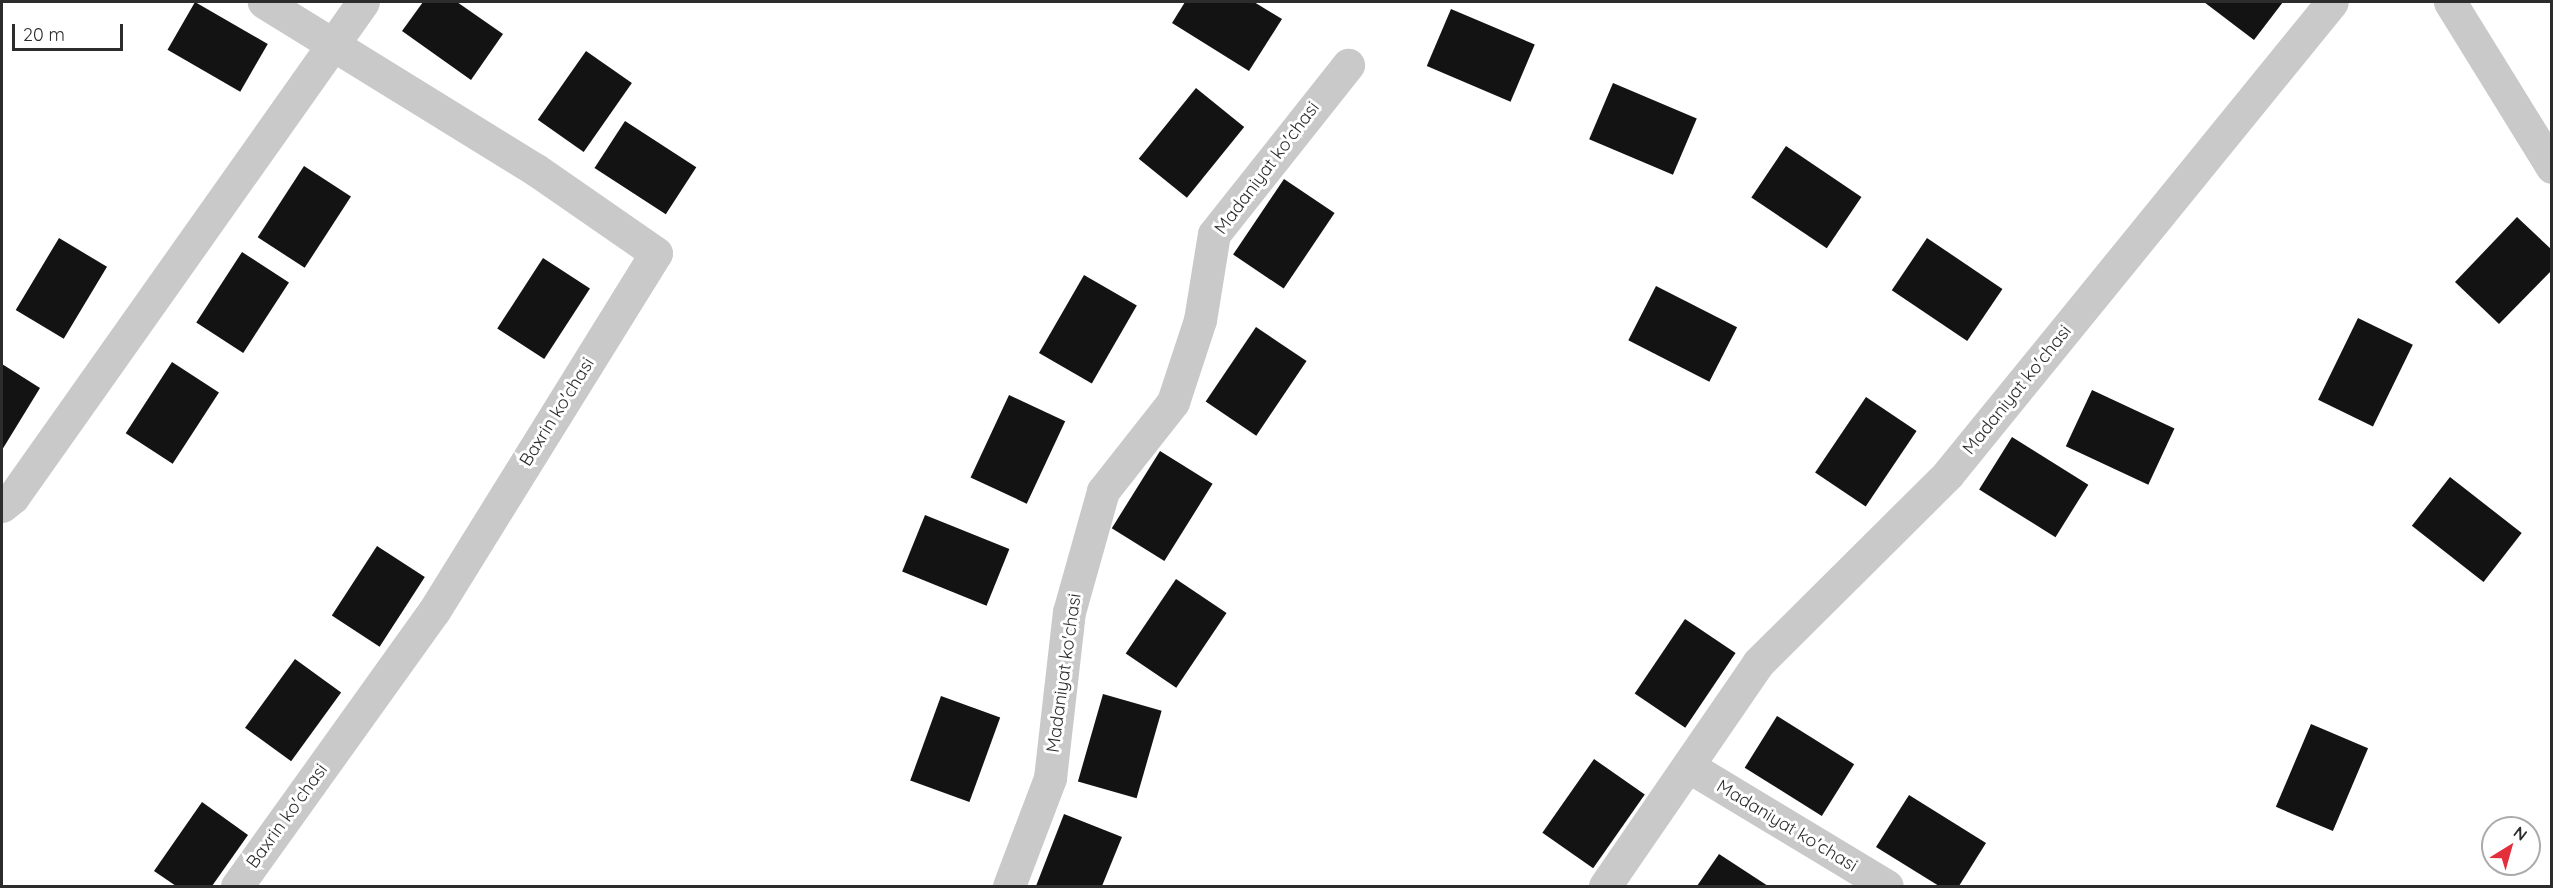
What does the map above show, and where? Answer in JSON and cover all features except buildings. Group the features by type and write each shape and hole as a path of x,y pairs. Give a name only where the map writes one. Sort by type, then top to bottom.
{"street":[{"name":"Baxrin ko'chasi","path":"237,886 434,611 656,253 536,170 264,2"},
{"path":"2,506 13,496 363,2"},
{"name":"Madaniyat ko'chasi","path":"1605,886 1758,663 1948,474 2332,2"},
{"path":"2450,2 2552,167"},
{"name":"Madaniyat ko'chasi","path":"1009,886 1050,778 1069,612 1103,491 1173,402 1200,320 1214,234 1348,64"},
{"name":"Madaniyat ko'chasi","path":"1688,766 1887,886"}]}
